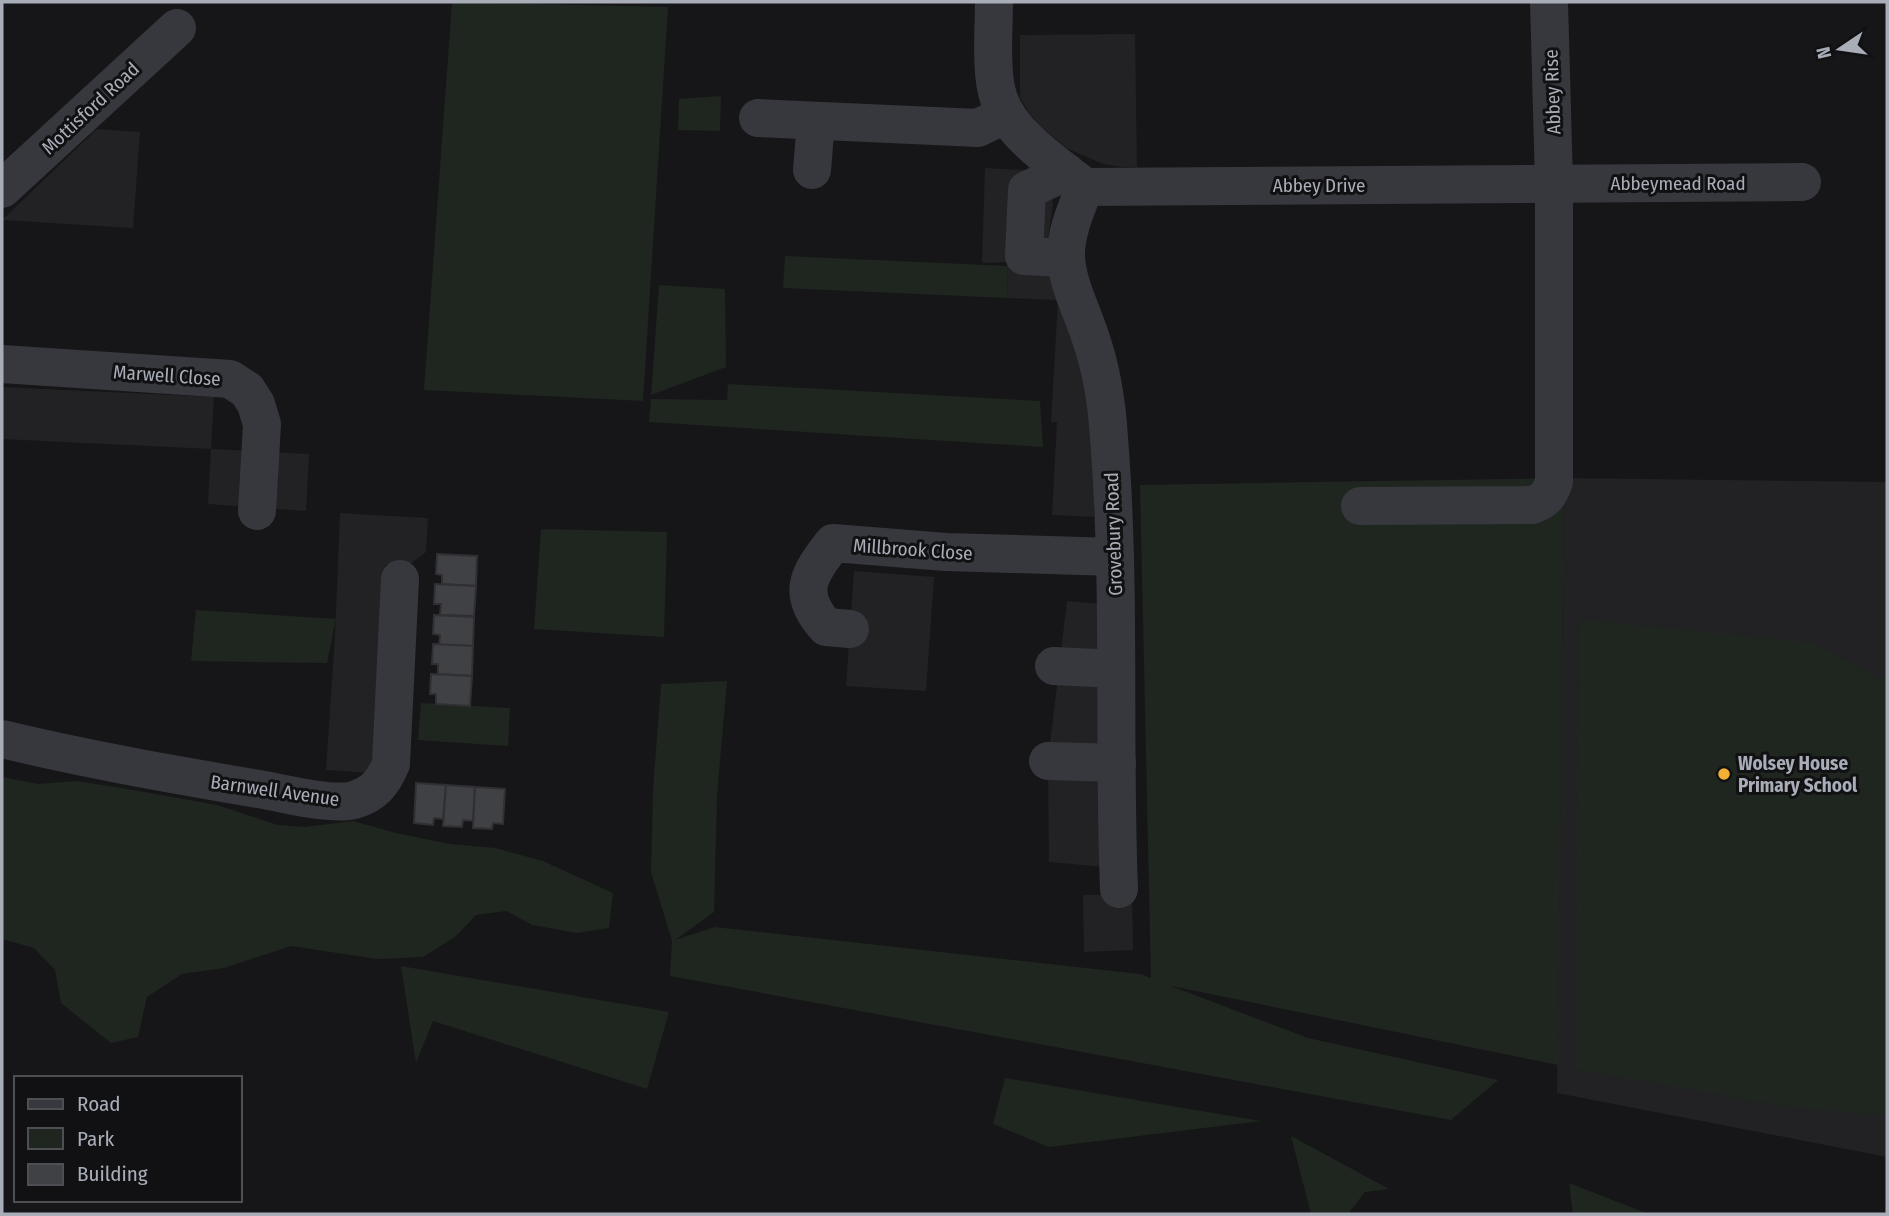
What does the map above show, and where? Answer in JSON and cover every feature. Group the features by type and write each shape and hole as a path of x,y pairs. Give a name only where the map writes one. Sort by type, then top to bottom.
{"street":[{"path":"993,2 995,82 999,99 1006,114 1022,134 1075,179"},
{"name":"Abbey Rise","path":"1360,506 1532,505 1542,502 1549,495 1554,482 1554,183 1549,2"},
{"name":"Mottisford Road","path":"2,188 177,27"},
{"path":"758,118 978,128 1006,114"},
{"path":"812,170 816,121"},
{"path":"1066,258 1024,256 1027,190 1075,179"},
{"name":"Abbey Drive","path":"1075,179 1554,183"},
{"name":"Grovebury Road","path":"1075,179 1066,258 1069,277 1093,342 1106,401 1113,496 1119,889"},
{"name":"Abbeymead Road","path":"1554,183 1802,182"},
{"name":"Marwell Close","path":"2,365 230,379 247,390 256,404 262,424 257,511"},
{"name":"Millbrook Close","path":"850,629 826,627 813,613 807,590 814,567 833,543 946,552 1115,556"},
{"name":"Barnwell Avenue","path":"2,739 154,772 332,801 352,800 368,794 384,780 391,764 400,579"},
{"path":"1054,666 1116,669"},
{"path":"1048,761 1117,763"}],"shaded area":[{"path":"1135,34 1137,167 1103,164 1068,149 1041,127 1030,114 1020,98 1020,35"},
{"path":"97,129 140,132 133,228 2,220"},
{"path":"985,168 1043,171 1053,204 1047,245 1083,366 1095,458 1094,517 1052,515 1057,422 1051,422 1058,300 1007,298 1008,262 982,263"},
{"path":"2,387 214,397 211,449 2,439"},
{"path":"211,449 309,454 306,511 208,504"},
{"name":"Wolsey House Primary School","path":"1564,478 1887,482 1887,1157 1557,1093"},
{"path":"340,513 428,518 426,552 409,565 385,565 374,773 326,770"},
{"path":"854,571 934,577 926,691 846,686"},
{"path":"1067,601 1101,604 1105,867 1049,862 1048,761"},
{"path":"1132,894 1133,950 1084,952 1083,895"}],"green space":[{"path":"452,2 668,7 643,401 424,390"},
{"path":"721,96 720,131 678,130 679,99"},
{"path":"785,256 1008,266 1007,298 783,288"},
{"path":"659,285 725,289 726,367 651,395"},
{"path":"728,384 1040,401 1043,447 649,422 651,399 727,400"},
{"path":"1564,478 1558,1065 1171,986 1308,1038 1498,1080 1451,1120 670,976 672,941 651,872 653,790 661,684 727,681 717,796 714,912 675,940 715,927 1140,974 1151,978 1140,485"},
{"path":"541,529 667,532 664,637 534,629"},
{"path":"196,610 336,619 327,663 191,661"},
{"name":"Wolsey House Primary School","path":"1579,619 1814,643 1887,683 1887,1116 1788,1107 1575,1069"},
{"path":"421,703 510,708 508,746 418,740"},
{"path":"2,777 38,784 76,781 122,788 217,805 278,825 304,827 353,821 450,844 495,848 543,861 613,893 609,928 577,933 532,925 506,911 476,915 455,937 423,957 377,959 291,946 224,968 182,974 147,997 138,1037 111,1043 61,1003 55,970 34,948 2,939"},
{"path":"401,966 669,1012 647,1089 433,1021 416,1063"},
{"path":"1005,1078 1261,1121 1049,1147 993,1124"},
{"path":"1291,1136 1389,1189 1365,1192 1348,1214 1311,1214"},
{"path":"1569,1183 1646,1213 1646,1214 1573,1214"}],"building":[{"path":"437,554 477,556 476,586 442,584 442,575 436,574"},
{"path":"435,584 476,586 474,616 440,615 441,604 434,604"},
{"path":"434,615 474,617 473,646 439,645 440,635 433,634"},
{"path":"433,644 473,646 472,676 438,674 438,664 432,664"},
{"path":"431,674 472,676 470,706 436,704 436,694 430,694"},
{"path":"416,783 446,785 443,819 434,818 433,825 414,823"},
{"path":"446,785 475,787 473,821 463,820 462,827 443,826"},
{"path":"475,787 505,789 503,824 493,823 492,829 473,828"}],"place":[{"name":"Wolsey House Primary School","path":"1724,774"}]}
